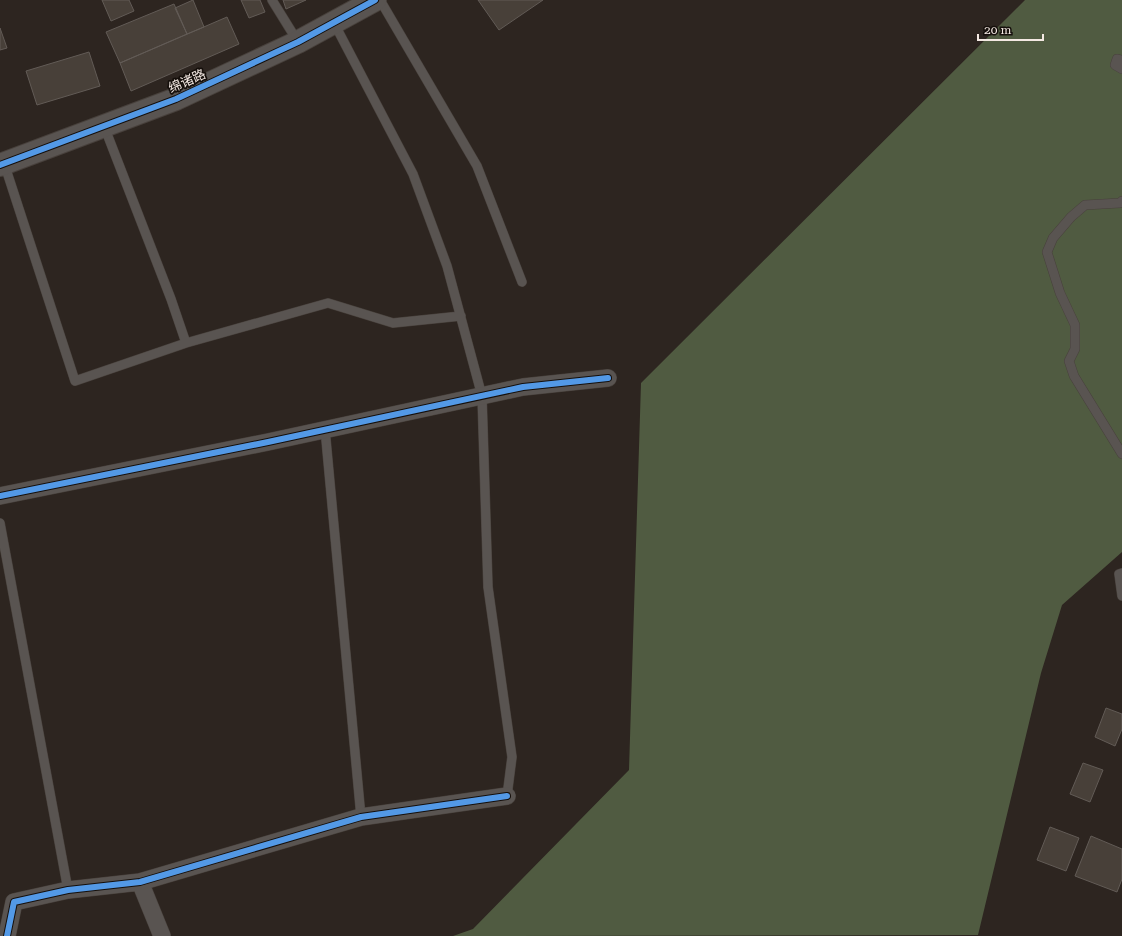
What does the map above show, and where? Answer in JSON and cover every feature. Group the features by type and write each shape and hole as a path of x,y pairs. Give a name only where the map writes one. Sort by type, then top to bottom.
{"street":[{"name":"绵诸路","path":"2,164 176,99 298,42 375,0"},
{"path":"0,496 522,387 608,378"},
{"path":"7,936 14,902 68,890 140,882 361,817 507,796"},
{"path":"140,882 162,936"}],"lane":[{"path":"272,0 298,42"},
{"path":"380,0 477,166 522,282"},
{"path":"334,23 413,174 447,266 482,396 488,586 512,757 507,796"},
{"path":"1122,60 1117,59 1115,65 1122,69"},
{"path":"104,126 186,343"},
{"path":"2,164 75,381 186,343 328,303 393,323 461,316"},
{"path":"1122,201 1120,203 1085,205 1071,217 1053,238 1047,252 1060,293 1075,325 1074,349 1069,360 1074,376 1122,454"},
{"path":"325,429 361,817"},
{"path":"0,523 68,890"},
{"path":"1122,573 1118,574 1122,596"}],"green space":[{"path":"1025,0 1122,0 1122,552 1062,605 1041,673 978,935 453,936 473,929 629,770 641,383"}],"building":[{"path":"102,0 129,0 134,11 111,21"},
{"path":"193,0 204,27 187,34 175,8"},
{"path":"241,0 260,0 265,12 249,18"},
{"path":"283,0 306,0 286,9"},
{"path":"478,0 543,0 499,30"},
{"path":"174,4 187,34 120,63 106,32"},
{"path":"227,17 239,44 131,91 120,63"},
{"path":"0,28 7,48 0,50"},
{"path":"89,52 100,86 37,105 26,71"},
{"path":"1106,708 1122,714 1122,729 1115,746 1095,737"},
{"path":"1083,763 1103,770 1090,802 1070,794"},
{"path":"1050,827 1079,838 1066,871 1037,860"},
{"path":"1091,836 1122,849 1122,879 1117,892 1075,876"}],"cycle path":[{"path":"0,165 176,99 298,42 375,0"},
{"path":"0,496 268,442 523,387 608,378"},
{"path":"7,936 14,902 68,890 140,882 361,817 507,796"}]}
